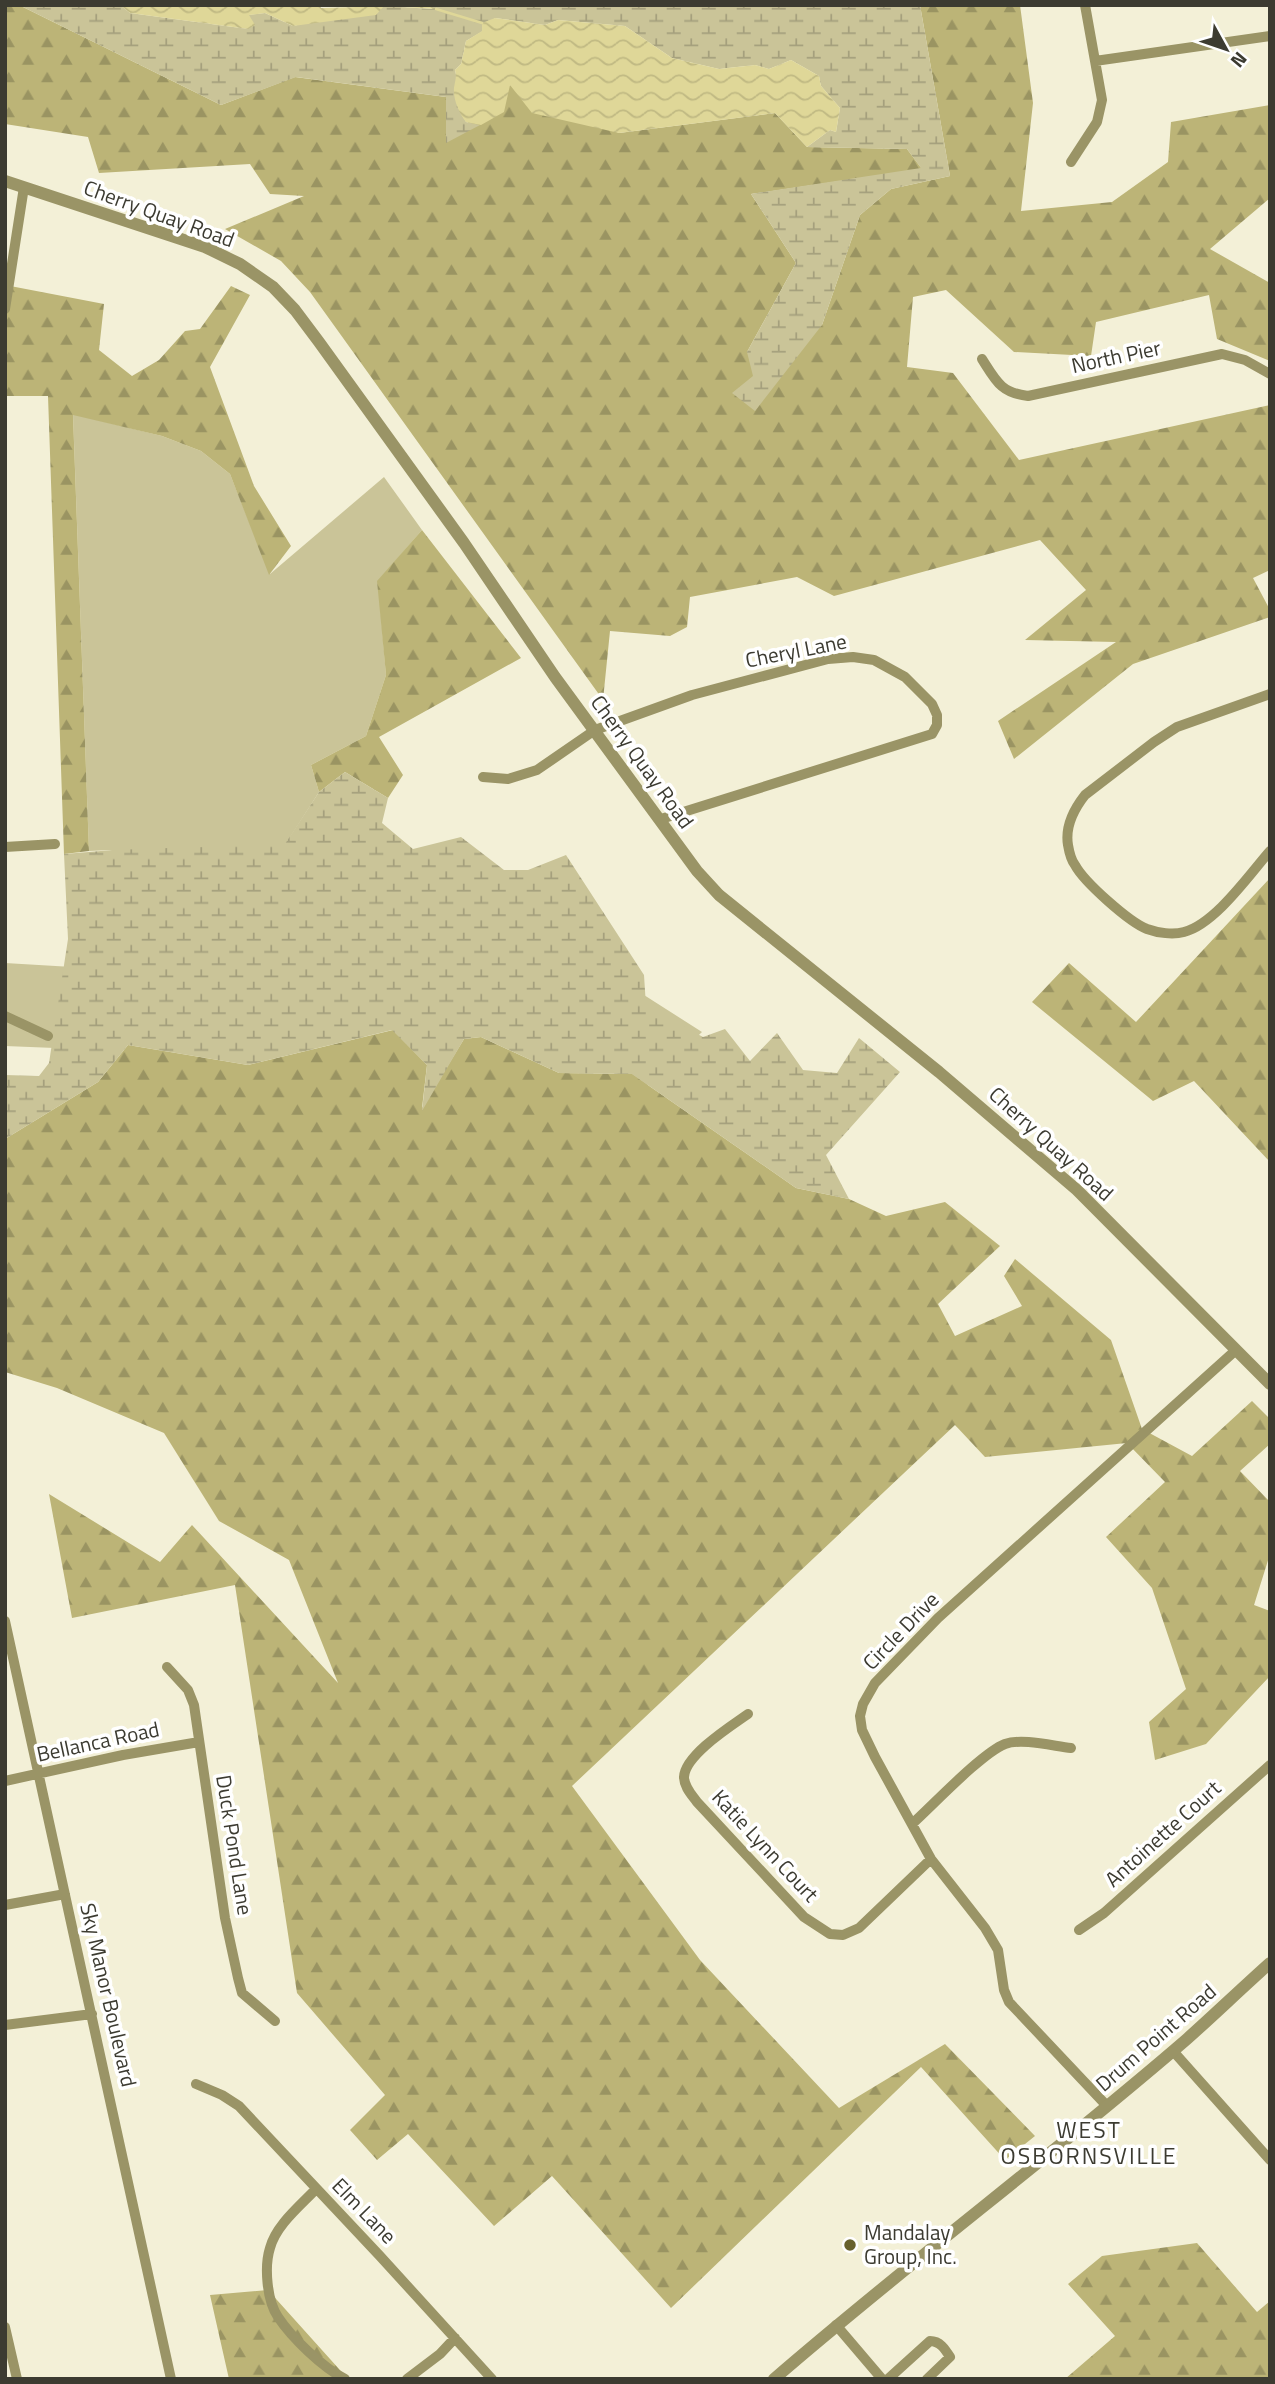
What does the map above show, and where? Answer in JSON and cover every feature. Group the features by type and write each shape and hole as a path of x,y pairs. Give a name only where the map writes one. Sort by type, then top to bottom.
{"street":[{"path":"1070,162 1097,122 1102,100 1085,5"},
{"path":"1095,61 1270,36"},
{"name":"Cherry Quay Road","path":"5,181 205,247 240,264 273,287 295,310 319,342 595,730 697,870 719,895 939,1072 1058,1173 1270,1384"},
{"path":"5,309 24,187"},
{"name":"North Pier","path":"982,359 997,384 1013,394 1028,396 1222,354 1245,360 1270,374"},
{"name":"Cheryl Lane","path":"595,730 692,695 755,677 828,659 853,657 874,660 905,677 932,704 937,715 937,725 932,734 661,819"},
{"path":"1270,695 1177,727 1154,742 1084,795 1074,811 1067,832 1074,864 1083,877 1132,921 1147,929 1164,933 1184,932 1201,925 1270,852"},
{"path":"483,777 508,779 537,770 595,730"},
{"path":"5,847 55,844"},
{"path":"5,1016 48,1036"},
{"name":"Circle Drive","path":"1107,2106 1009,2001 1004,1990 998,1950 985,1928 931,1859 875,1757 862,1730 860,1716 863,1704 875,1683 938,1618 1236,1350"},
{"name":"Sky Manor Boulevard","path":"5,1621 8,1653 32,1735 171,2379"},
{"name":"Duck Pond Lane","path":"167,1667 188,1690 194,1705 225,1918 237,1978 242,1993 275,2021"},
{"name":"Katie Lynn Court","path":"748,1714 715,1738 691,1761 684,1773 684,1782 697,1802 804,1917 830,1934 843,1935 859,1928 931,1859"},
{"name":"Bellanca Road","path":"5,1781 123,1755 199,1742"},
{"path":"913,1824 985,1757 1006,1744 1032,1742 1071,1748"},
{"name":"Antoinette Court","path":"1079,1930 1104,1913 1270,1765"},
{"path":"5,1905 65,1894"},
{"name":"Drum Point Road","path":"774,2379 1268,1970"},
{"path":"5,2025 92,2014"},
{"path":"1173,2051 1270,2160"},
{"name":"Elm Lane","path":"196,2084 239,2106 492,2379"},
{"path":"316,2189 277,2232 270,2247 269,2292 277,2316 331,2372 345,2379"},
{"path":"836,2325 882,2379"},
{"path":"5,2327 17,2379"},
{"path":"407,2379 440,2354 455,2338"},
{"path":"888,2379 923,2346 934,2341 946,2350 950,2357 927,2379"}],"green space":[{"path":"5,5 19,5 221,105 295,77 446,97 446,142 510,85 619,133 775,113 807,147 907,149 922,169 751,194 796,263 747,352 822,325 860,215 891,189 950,176 920,5 1020,5 1033,103 1021,211 1112,202 1168,162 1171,122 1270,105 1270,198 1210,249 1270,283 1270,361 1217,339 1209,295 1096,322 1091,356 1014,352 946,290 913,297 907,367 953,373 1019,460 1270,405 1270,570 1253,578 1270,610 1270,617 1133,664 1014,759 998,721 1116,642 1025,640 1086,590 1040,540 834,596 797,577 690,597 687,627 670,636 610,631 603,700 310,292 281,261 225,229 304,196 270,194 250,164 99,173 88,137 5,124"},
{"path":"19,5 120,5 130,13 248,29 248,15 265,13 293,26 384,6 433,9 427,5 920,5 950,176 891,189 860,215 822,325 755,411 732,393 753,376 747,352 796,263 751,194 921,168 907,149 807,147 830,130 836,132 840,108 821,86 819,76 791,60 769,69 755,65 719,69 672,58 625,26 558,20 545,25 495,18 483,31 466,41 461,64 455,70 457,79 454,90 466,122 480,125 446,143 446,97 296,77 221,105"},
{"path":"5,285 104,304 99,350 132,376 159,360 185,331 200,329 231,286 250,295 210,367 254,486 291,546 269,575 230,474 201,451 162,436 73,415 89,851 64,854 48,396 5,396"},
{"path":"73,414 162,436 201,451 230,474 270,574 384,477 422,530 378,581 386,675 366,736 311,765 319,792 285,845 207,848 437,863 702,1032 646,1086 110,850 89,851"},
{"path":"422,530 521,658 379,737 403,775 388,798 345,772 319,792 311,765 366,736 386,675 377,581"},
{"path":"345,772 388,798 382,823 413,849 461,837 504,870 528,870 566,855 644,975 646,1006 703,1037 725,1029 750,1061 777,1033 803,1070 837,1073 859,1038 900,1072 826,1155 849,1199 796,1188 632,1074 559,1073 481,1037 464,1039 422,1111 427,1065 392,1030 248,1065 128,1045 98,1082 5,1139 5,1075 39,1076 49,1063 68,939 64,854 285,844 319,792"},
{"path":"1270,878 1270,1162 1194,1081 1153,1101 1032,1002 1069,963 1136,1022"},
{"path":"5,963 106,969 80,1049 5,1046"},
{"path":"393,1030 427,1065 422,1108 464,1039 481,1037 559,1073 632,1074 796,1188 849,1199 886,1216 945,1202 1000,1246 938,1304 955,1336 1022,1306 1004,1276 1015,1259 1111,1340 1142,1429 1192,1456 1252,1401 1270,1419 1270,1444 1240,1471 1270,1502 1270,1554 1254,1605 1270,1611 1270,1676 1206,1744 1155,1760 1149,1722 1186,1689 1152,1588 1106,1537 1165,1482 1127,1443 985,1457 955,1425 572,1786 700,1960 839,2108 945,2044 1035,2136 1005,2160 921,2067 671,2308 552,2176 494,2226 408,2134 377,2160 350,2130 385,2095 297,1993 235,1585 72,1618 49,1494 160,1562 192,1525 338,1683 289,1560 219,1521 164,1433 57,1388 5,1372 5,1139 98,1082 128,1045 248,1065"},
{"path":"1197,2243 1257,2312 1270,2301 1270,2379 1065,2379 1115,2336 1068,2284 1102,2256"},
{"path":"268,2290 348,2379 229,2379 210,2295"}],"water":[{"path":"120,5 320,5 321,8 384,6 376,15 293,26 265,13 249,15 255,25 248,29 130,13"},
{"path":"427,5 436,9 387,6"},
{"path":"495,18 545,25 558,20 625,26 672,58 719,69 755,65 769,69 791,60 819,76 821,86 840,108 836,132 830,130 807,147 775,113 619,133 532,113 510,85 504,112 481,125 466,122 454,97 455,70 461,64 466,41 482,31 482,23"}],"waterway":[{"path":"436,9 482,23"}],"place":[{"name":"Mandalay Group, Inc.","path":"850,2245"}],"district":[{"name":"WEST OSBORNSVILLE","path":"1089,2143"}]}
